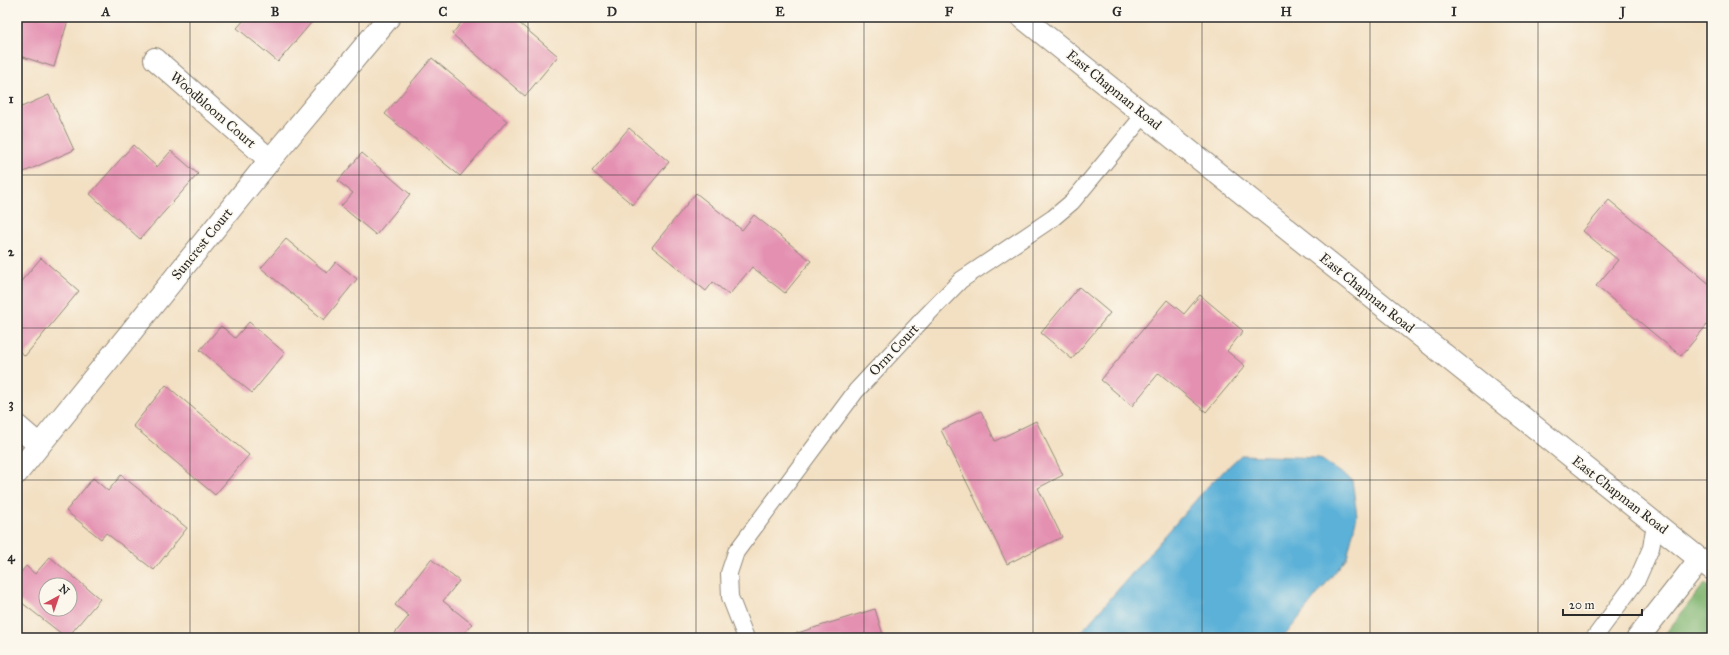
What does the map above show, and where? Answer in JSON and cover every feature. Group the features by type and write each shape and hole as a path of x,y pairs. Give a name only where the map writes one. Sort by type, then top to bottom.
{"street":[{"name":"Suncrest Court","path":"17,473 270,160 389,17"},
{"name":"East Chapman Road","path":"1022,17 1706,564"},
{"name":"Woodbloom Court","path":"155,59 270,160"},
{"path":"17,426 39,444"},
{"path":"1638,638 1706,564"}],"lane":[{"name":"Orm Court","path":"746,638 730,597 729,573 736,552 856,391 923,318 962,280 1053,218 1072,202 1144,115"},
{"path":"1594,638 1637,580 1651,548 1655,523"}],"green space":[{"path":"1705,583 1712,589 1712,638 1662,638"}],"water":[{"path":"1241,455 1319,458 1352,480 1357,516 1347,557 1283,638 1076,638 1209,485"}],"building":[{"path":"17,17 69,17 54,67 17,55"},
{"path":"247,17 316,17 278,62 237,28"},
{"path":"466,17 512,17 558,56 525,96 452,34"},
{"path":"432,58 507,121 460,176 385,114"},
{"path":"49,95 74,150 17,175 17,109"},
{"path":"629,128 669,162 633,205 592,171"},
{"path":"133,145 157,167 171,151 198,174 140,239 90,194"},
{"path":"362,153 410,194 376,235 341,206 353,193 338,181"},
{"path":"696,193 742,230 754,215 811,261 785,293 752,267 729,295 713,282 706,291 652,247"},
{"path":"1609,200 1712,286 1712,319 1681,356 1596,286 1618,260 1583,231"},
{"path":"286,239 327,273 336,262 357,279 324,320 261,268"},
{"path":"41,258 79,291 25,356 17,349 17,286"},
{"path":"1079,287 1110,313 1072,359 1041,333"},
{"path":"1200,295 1243,331 1227,351 1245,366 1206,412 1159,373 1132,406 1101,380 1167,300 1184,314"},
{"path":"249,322 285,353 252,393 200,350 221,326 235,338"},
{"path":"166,385 249,455 215,495 133,426"},
{"path":"981,411 995,441 1036,421 1063,475 1038,488 1062,537 1007,564 941,430"},
{"path":"121,475 187,528 154,570 106,533 101,539 66,511 93,478 108,491"},
{"path":"50,557 74,577 38,577 38,615 17,599 17,577 26,566 35,574"},
{"path":"431,559 459,581 443,601 472,624 460,638 391,638 409,616 395,605"},
{"path":"78,581 100,599 67,638 40,617 78,617"},
{"path":"875,609 884,638 792,638 791,635"}]}
